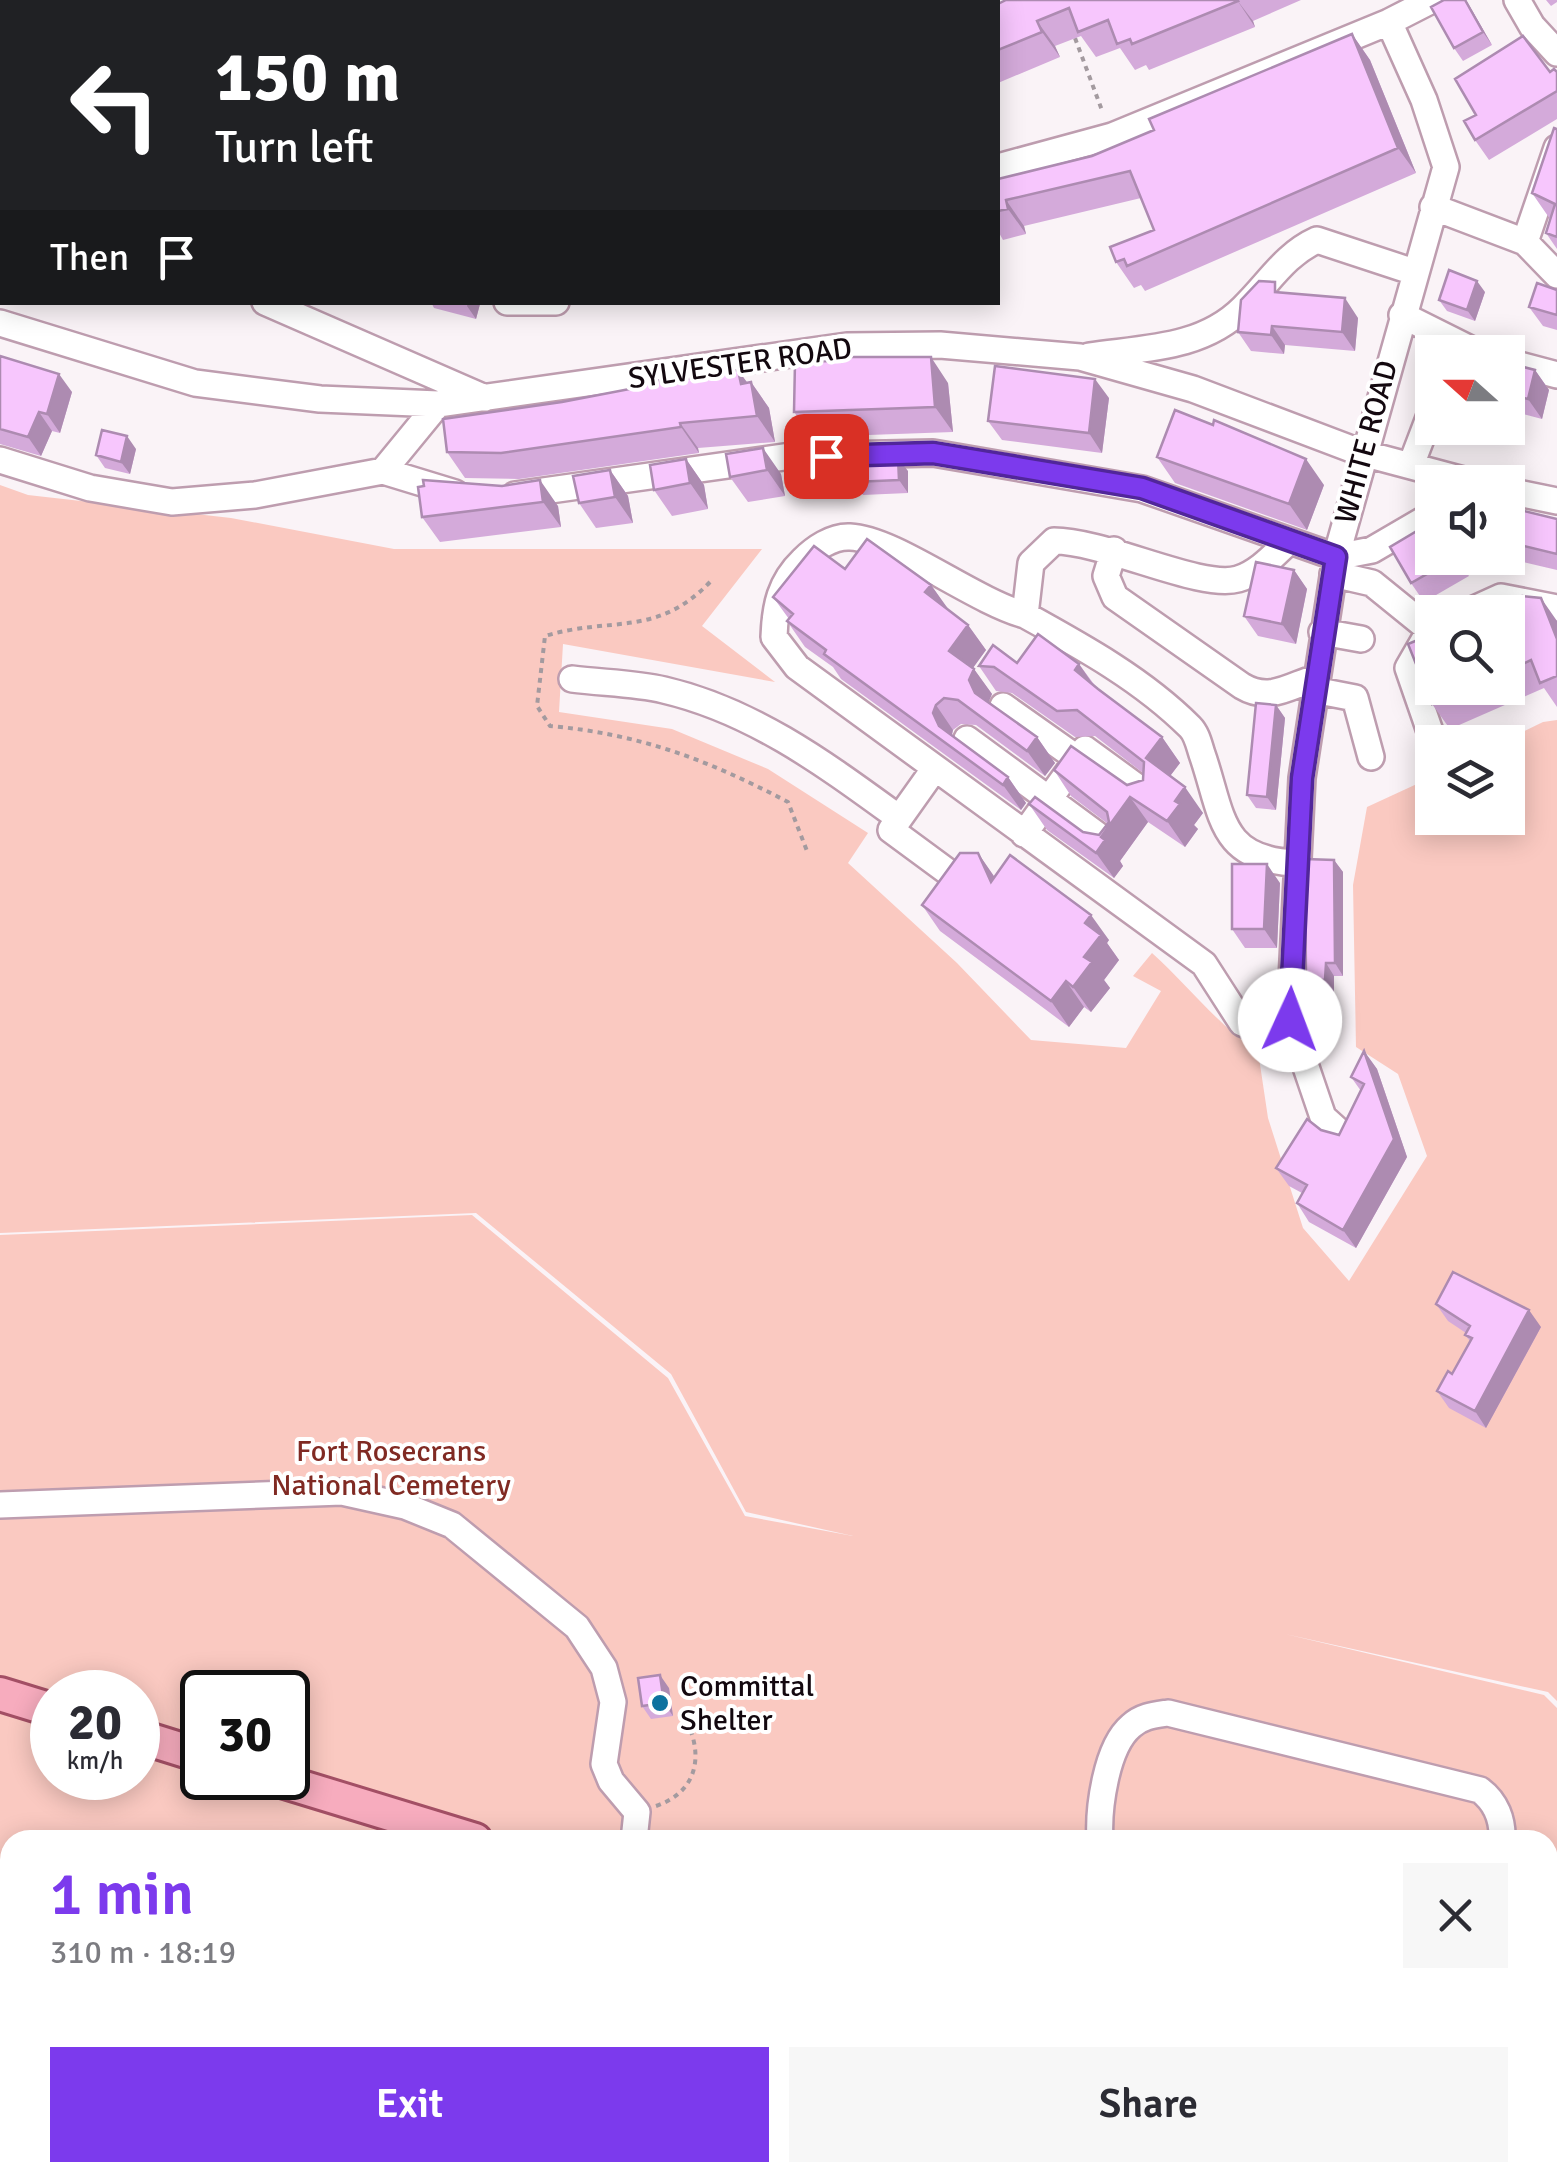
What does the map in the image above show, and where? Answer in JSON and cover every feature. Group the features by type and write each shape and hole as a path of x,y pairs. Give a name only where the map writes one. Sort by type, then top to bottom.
{"main road":[{"path":"0,1694 30,1703"},
{"path":"310,1790 442,1830"}],"street":[{"path":"1000,167 1112,136 1389,22 1432,0"},
{"path":"1517,0 1532,26 1557,54"},
{"name":"WHITE ROAD","path":"1344,1136 1323,1117 1290,1020 1295,863 1314,684 1334,566 1362,453 1446,167 1424,100 1389,22"},
{"path":"1524,242 1557,148"},
{"path":"1434,208 1524,242 1557,275"},
{"path":"1080,357 1193,341 1240,310 1293,251 1317,240 1414,272"},
{"path":"272,305 485,398"},
{"path":"1402,315 1442,335"},
{"name":"SYLVESTER ROAD","path":"0,322 195,382 320,399 438,404 847,346 940,344 1080,357 1193,389 1362,453 1415,466"},
{"path":"1525,366 1557,374"},
{"path":"382,471 438,404"},
{"path":"1412,465 1419,445"},
{"path":"0,460 90,488 172,502 256,495 382,471 458,494 520,495 791,456 933,453 1142,488 1288,541 1372,584 1415,618"},
{"path":"1525,495 1550,497"},
{"path":"1334,566 1372,550 1415,524"},
{"path":"1295,863 1266,862 1248,854 1223,828 1194,730 1135,682 1025,616 993,606 883,546 848,536 817,546 790,572 775,604 774,636 797,668 1204,964 1242,1023 1298,1045"},
{"path":"1025,616 1031,563 1054,541 1083,541 1205,577 1236,580 1263,565 1288,541"},
{"path":"1114,550 1106,576 1115,597 1258,696 1314,684 1355,698 1371,757"},
{"path":"1525,602 1557,608"},
{"path":"1322,632 1361,639"},
{"path":"1415,656 1408,668 1415,688"},
{"path":"572,679 662,690 718,706 817,758 900,818"},
{"path":"1003,706 1078,759"},
{"path":"967,739 1111,844"},
{"path":"1024,834 1085,749 1148,794"},
{"path":"935,768 891,830 948,872"},
{"path":"0,1505 342,1492 406,1506 452,1525 578,1627 604,1668 613,1702 604,1764 611,1782 637,1812 635,1830"},
{"path":"1099,1830 1116,1749 1128,1728 1146,1716 1168,1713 1480,1790 1491,1798 1501,1830"}],"path":[{"path":"1073,34 1112,136"},
{"path":"637,1812 671,1801 684,1790 696,1769 694,1732 680,1710"}],"green space":[{"name":"Fort Rosecrans National Cemetery","path":"0,485 28,495 231,518 394,549 762,549 702,626 775,682 563,644 559,712 672,729 768,769 868,833 848,863 957,963 1031,1040 1126,1048 1161,991 1133,976 1152,953 1216,1017 1258,1051 1268,1118 1303,1228 1349,1281 1427,1156 1398,1074 1356,1047 1353,885 1367,807 1415,785 1415,835 1525,835 1525,731 1557,720 1557,1701 1548,1692 1285,1634 1544,1695 1557,1708 1557,1830 0,1830 0,1235 472,1215 668,1378 745,1516 853,1536 746,1512 671,1374 476,1213 0,1233"}],"building":[{"path":"1444,0 1465,0 1483,32 1454,48 1431,7"},
{"path":"1238,1 1132,44 1130,39 1117,44 1108,20 1078,32 1069,8 1037,21 1042,32 1000,49 1000,3"},
{"path":"1352,34 1398,148 1127,266 1124,259 1116,262 1110,247 1154,230 1130,171 1006,200 1008,209 1000,211 1000,179 1092,156 1154,130 1149,119"},
{"path":"1523,36 1550,72 1557,72 1557,91 1475,140 1464,121 1476,115 1455,79"},
{"path":"1554,128 1557,237 1546,233 1555,204 1532,193"},
{"path":"1449,270 1477,281 1467,310 1439,300"},
{"path":"1259,281 1275,282 1275,292 1345,298 1342,332 1272,326 1271,335 1238,332 1241,300"},
{"path":"1537,283 1557,290 1557,315 1529,307"},
{"path":"0,356 59,374 47,414 39,412 28,437 0,429"},
{"path":"833,357 931,357 935,407 794,412 795,362 833,361"},
{"path":"995,366 1095,379 1089,433 988,421"},
{"path":"1525,367 1535,370 1528,399 1525,398"},
{"path":"738,370 741,384 751,382 757,416 680,423 681,427 501,453 447,452 443,419 562,402 640,387 639,382 661,383"},
{"path":"1175,410 1213,425 1214,420 1306,459 1289,504 1157,457"},
{"path":"102,430 127,436 121,462 96,455"},
{"path":"763,448 767,470 730,477 726,454"},
{"path":"853,458 898,458 899,480 853,482"},
{"path":"686,459 690,483 654,490 650,465"},
{"path":"610,470 615,497 579,503 573,476"},
{"path":"423,480 502,486 540,480 543,502 422,517 418,487 424,486"},
{"path":"1525,511 1557,519 1557,554 1525,546"},
{"path":"1415,532 1415,575 1425,575 1411,583 1390,547"},
{"path":"867,539 931,585 925,592 968,625 949,651 974,669 969,680 975,693 1037,737 1027,751 958,700 944,698 936,705 933,713 939,726 1008,777 1003,785 824,654 826,650 787,621 793,614 773,597 814,546 845,569"},
{"path":"1256,562 1294,570 1282,624 1244,616"},
{"path":"1525,596 1541,598 1557,639 1557,676 1540,683 1531,660 1525,663"},
{"path":"1038,634 1079,664 1075,670 1162,737 1146,758 1185,787 1175,801 1180,804 1167,821 1130,797 1101,837 1105,840 1096,853 1029,804 1035,797 1083,832 1099,835 1109,822 1107,812 1054,770 1071,746 1127,785 1143,780 1144,762 1077,710 1057,711 994,667 979,666 993,645 1017,663"},
{"path":"1415,641 1415,662 1408,644"},
{"path":"1256,703 1276,705 1267,797 1247,795"},
{"path":"960,853 978,853 991,882 1010,855 1091,915 1085,923 1101,935 1084,957 1092,962 1073,987 1066,981 1051,1001 922,905"},
{"path":"1305,859 1334,860 1335,963 1326,963 1325,980 1306,979"},
{"path":"1232,864 1267,864 1264,929 1232,929"},
{"path":"1364,1051 1394,1139 1343,1230 1297,1203 1307,1185 1276,1168 1307,1119 1321,1130 1339,1135 1364,1084 1351,1077"},
{"path":"1453,1272 1529,1310 1475,1411 1437,1391 1448,1371 1452,1374 1472,1338 1465,1335 1470,1326 1436,1304"},
{"path":"660,1675 664,1703 642,1706 638,1678"}],"place":[{"name":"Committal Shelter","path":"660,1703"}],"route":[{"path":"826,456 933,453 1142,488 1336,557 1302,778 1290,1020"}]}
